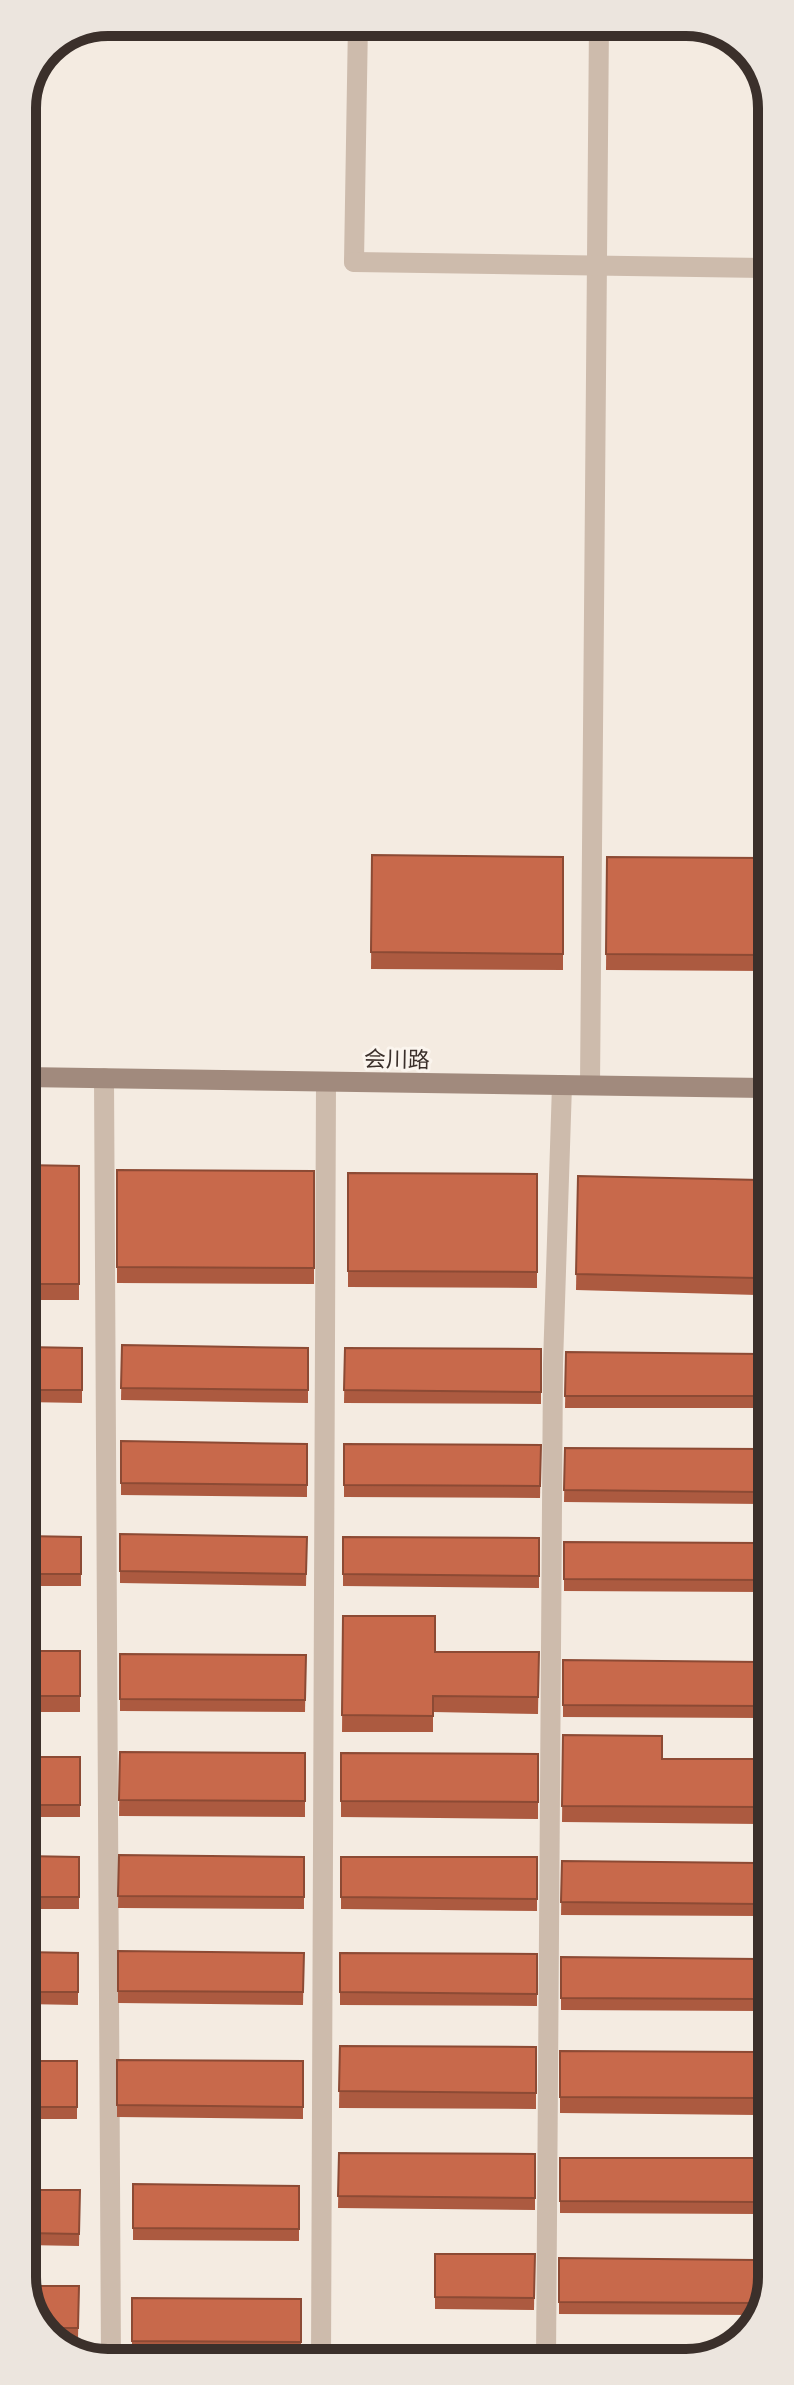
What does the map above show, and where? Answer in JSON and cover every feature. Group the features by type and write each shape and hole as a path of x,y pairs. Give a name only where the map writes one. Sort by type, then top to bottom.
{"street":[{"path":"358,36 354,262 758,268"},
{"path":"590,1085 599,36"},
{"name":"会川路","path":"36,1077 758,1088"},
{"path":"104,1078 111,2349"},
{"path":"321,2349 326,1082"},
{"path":"546,2349 553,1380 562,1085"}],"building":[{"path":"372,855 563,857 563,954 371,952"},
{"path":"607,857 758,858 758,955 606,954"},
{"path":"36,1165 79,1166 79,1284 36,1284"},
{"path":"117,1170 314,1171 314,1268 117,1267"},
{"path":"348,1173 537,1174 537,1272 348,1271"},
{"path":"578,1176 758,1180 757,1278 576,1274"},
{"path":"122,1345 308,1348 308,1390 121,1388"},
{"path":"36,1347 82,1348 82,1390 36,1390"},
{"path":"345,1348 541,1349 541,1392 344,1390"},
{"path":"566,1352 758,1354 758,1396 565,1396"},
{"path":"121,1441 307,1444 307,1485 121,1483"},
{"path":"344,1444 541,1445 540,1486 344,1485"},
{"path":"565,1448 758,1449 758,1492 564,1490"},
{"path":"120,1534 307,1537 306,1574 120,1571"},
{"path":"36,1536 81,1537 81,1574 36,1574"},
{"path":"343,1537 539,1538 539,1576 343,1574"},
{"path":"564,1542 758,1543 758,1580 564,1579"},
{"path":"343,1616 435,1616 435,1652 539,1652 538,1697 433,1696 433,1716 342,1715"},
{"path":"36,1651 80,1651 80,1696 36,1696"},
{"path":"120,1654 306,1655 305,1700 120,1699"},
{"path":"563,1660 758,1662 758,1706 563,1705"},
{"path":"563,1735 662,1736 662,1759 758,1759 758,1807 562,1806"},
{"path":"120,1752 305,1753 305,1801 119,1800"},
{"path":"341,1753 538,1754 538,1802 341,1801"},
{"path":"36,1757 80,1757 80,1805 36,1805"},
{"path":"119,1855 304,1857 304,1897 118,1896"},
{"path":"36,1856 79,1857 79,1897 36,1897"},
{"path":"341,1857 537,1857 537,1899 341,1897"},
{"path":"562,1861 758,1863 758,1904 561,1902"},
{"path":"118,1951 304,1953 303,1992 118,1991"},
{"path":"36,1952 78,1953 78,1992 36,1992"},
{"path":"340,1953 537,1954 537,1994 340,1992"},
{"path":"561,1957 758,1959 757,1999 561,1998"},
{"path":"340,2046 536,2047 536,2093 339,2091"},
{"path":"560,2051 757,2052 757,2098 560,2097"},
{"path":"117,2060 303,2061 303,2107 117,2105"},
{"path":"36,2061 77,2061 77,2107 36,2107"},
{"path":"339,2153 535,2154 535,2198 338,2196"},
{"path":"560,2158 756,2158 756,2202 560,2201"},
{"path":"133,2184 299,2186 299,2229 133,2228"},
{"path":"36,2190 80,2190 79,2234 36,2233"},
{"path":"435,2254 535,2254 534,2298 435,2297"},
{"path":"559,2258 755,2260 753,2303 559,2302"},
{"path":"37,2286 79,2286 78,2328 57,2328 43,2309"},
{"path":"132,2298 301,2299 301,2342 132,2341"}]}
